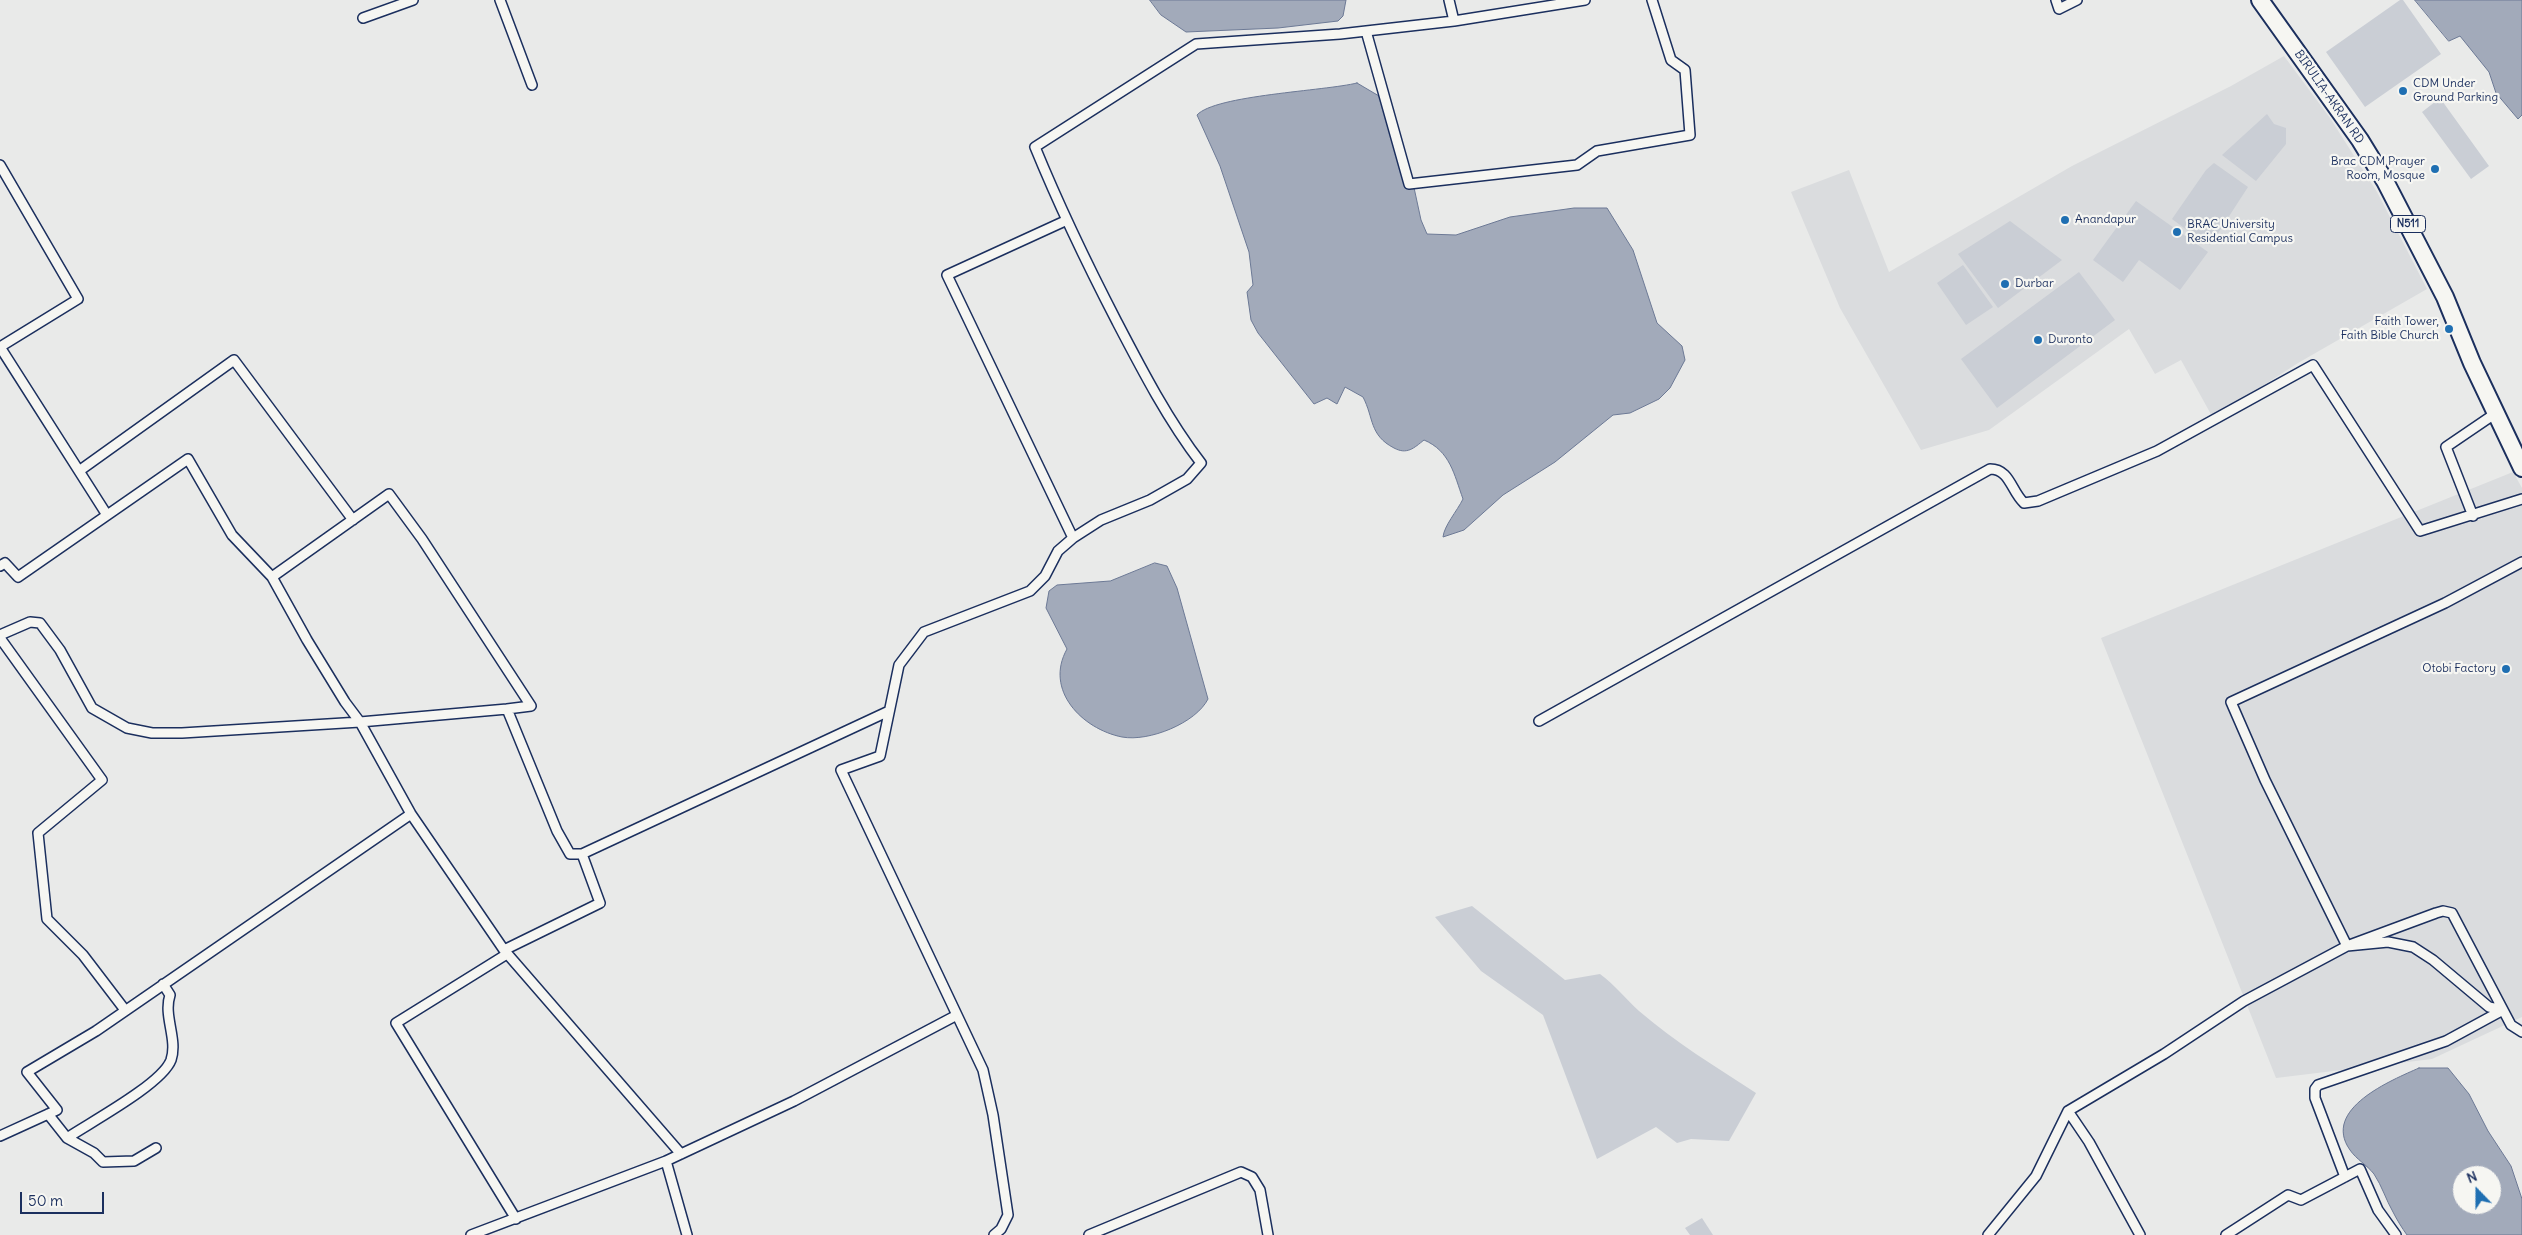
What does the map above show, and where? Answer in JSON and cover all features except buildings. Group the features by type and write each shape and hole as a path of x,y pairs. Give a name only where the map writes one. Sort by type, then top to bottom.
{"highway":[{"name":"BIRULIA-AKRAN RD","path":"2260,0 2360,140 2385,181 2445,297 2472,363 2522,468"}],"street":[{"path":"363,18 413,0"},
{"path":"500,0 532,85"},
{"path":"1449,0 1454,21"},
{"path":"994,1235 1001,1229 1008,1215 993,1115 983,1070 841,770 880,756 899,665 924,632 1030,591 1045,576 1058,551 1073,538 1100,520 1150,500 1186,479 1201,463 1184,442 1140,366 1066,221 1035,147 1196,44 1366,31 1454,21 1584,0"},
{"path":"1366,31 1409,184 1577,166 1598,151 1690,135 1685,70 1671,60 1652,0"},
{"path":"2056,0 2059,9 2077,0"},
{"path":"0,165 78,299 0,347 107,515"},
{"path":"1066,221 947,275 1073,538"},
{"path":"79,471 234,360 353,520"},
{"path":"1538,722 1990,469 1998,469 2006,475 2018,497 2024,502 2038,501 2157,451 2313,365 2420,531 2473,516 2522,499"},
{"path":"2473,516 2446,447 2496,413"},
{"path":"0,566 5,563 18,577 188,460 232,535 272,577 312,648 345,702 360,722 412,814 505,952 681,1154"},
{"path":"125,1010 83,955 47,919 38,833 102,780 0,636 30,622 40,623 60,650 92,708 127,728 152,733 182,733 294,724 360,722 507,710 531,706 422,540 389,494 272,577"},
{"path":"2347,946 2265,780 2231,702 2445,603 2522,562"},
{"path":"507,710 557,831 570,854 582,854 889,711"},
{"path":"0,1136 57,1110 26,1072 96,1031 412,814"},
{"path":"516,1219 396,1023 505,952 600,903 582,854"},
{"path":"1988,1235 2036,1176 2068,1111 2164,1054 2244,1001 2347,946 2436,913 2443,911 2452,913 2511,1025 2522,1032"},
{"path":"2347,946 2388,942 2413,947 2433,960 2489,1007 2503,1010"},
{"path":"67,1138 159,1076 171,1059 172,1033 169,1025 168,1003 170,995 163,984"},
{"path":"2345,1177 2315,1098 2315,1089 2318,1084 2446,1041 2503,1010"},
{"path":"471,1235 666,1161 794,1101 958,1015"},
{"path":"2068,1111 2089,1142 2140,1235"},
{"path":"48,1114 67,1138 94,1152 103,1162 134,1161 156,1148"},
{"path":"666,1161 688,1235"},
{"path":"2226,1235 2288,1195 2301,1200 2360,1169 2378,1210 2396,1235"},
{"path":"1089,1235 1241,1172 1252,1178 1260,1190 1268,1235"}],"shaded area":[{"path":"2400,0 2403,0 2441,54 2365,107 2326,52"},
{"name":"BRAC University Residential Campus","path":"2284,56 2330,118 2377,192 2427,289 2298,363 2213,418 2181,360 2155,374 2129,329 1989,430 1921,450 1840,308 1791,192 1849,170 1889,272 2072,166 2231,86"},
{"path":"2440,98 2489,166 2471,179 2422,112"},
{"path":"2267,114 2274,124 2286,128 2286,144 2256,181 2222,155"},
{"path":"2214,163 2248,187 2211,244 2207,245 2172,219 2206,170"},
{"path":"2136,201 2208,252 2180,290 2139,260 2123,282 2093,260"},
{"name":"Durbar","path":"2010,221 2062,260 1998,308 1958,254"},
{"path":"1963,265 1993,307 1966,325 1937,283"},
{"name":"Duronto","path":"2079,272 2115,320 1997,408 1961,359"},
{"path":"2513,472 2522,488 2522,1017 2432,1059 2276,1078 2101,638"},
{"path":"1472,906 1565,980 1600,974 1616,987 1639,1011 1667,1033 1756,1093 1729,1141 1691,1139 1677,1143 1656,1127 1597,1159 1543,1015 1481,971 1435,917"},
{"path":"1702,1218 1713,1235 1690,1235 1685,1228"}],"water":[{"path":"1150,0 1346,0 1343,16 1338,21 1278,28 1186,32 1161,15"},
{"path":"2415,0 2522,0 2522,115 2518,119 2496,93 2489,72 2460,36 2449,41"},
{"path":"1357,83 1379,96 1413,183 1421,220 1427,234 1456,235 1510,217 1574,208 1607,208 1633,250 1657,323 1682,346 1685,360 1670,388 1659,399 1630,413 1613,415 1555,462 1503,495 1464,530 1443,537 1448,523 1463,499 1454,472 1440,450 1424,440 1407,451 1399,450 1386,443 1373,426 1363,397 1345,387 1337,404 1327,398 1314,404 1258,333 1251,320 1247,292 1253,285 1249,252 1220,166 1197,115 1208,108 1247,98"},
{"path":"1155,563 1167,566 1177,588 1208,699 1193,716 1171,729 1145,737 1122,737 1107,733 1093,726 1071,705 1064,693 1060,679 1061,664 1067,649 1046,608 1049,591 1057,585 1110,581"},
{"path":"2419,1068 2448,1068 2469,1094 2488,1131 2511,1166 2522,1199 2522,1235 2407,1235 2374,1174 2352,1153 2344,1135 2345,1122 2352,1109 2378,1088"}],"place":[{"name":"CDM Under Ground Parking","path":"2403,91"},
{"name":"Brac CDM Prayer Room, Mosque","path":"2435,169"},
{"name":"Anandapur","path":"2065,220"},
{"name":"BRAC University Residential Campus","path":"2177,232"},
{"name":"Durbar","path":"2005,284"},
{"name":"Faith Tower, Faith Bible Church","path":"2449,329"},
{"name":"Duronto","path":"2038,340"},
{"name":"Otobi Factory","path":"2506,669"}]}
